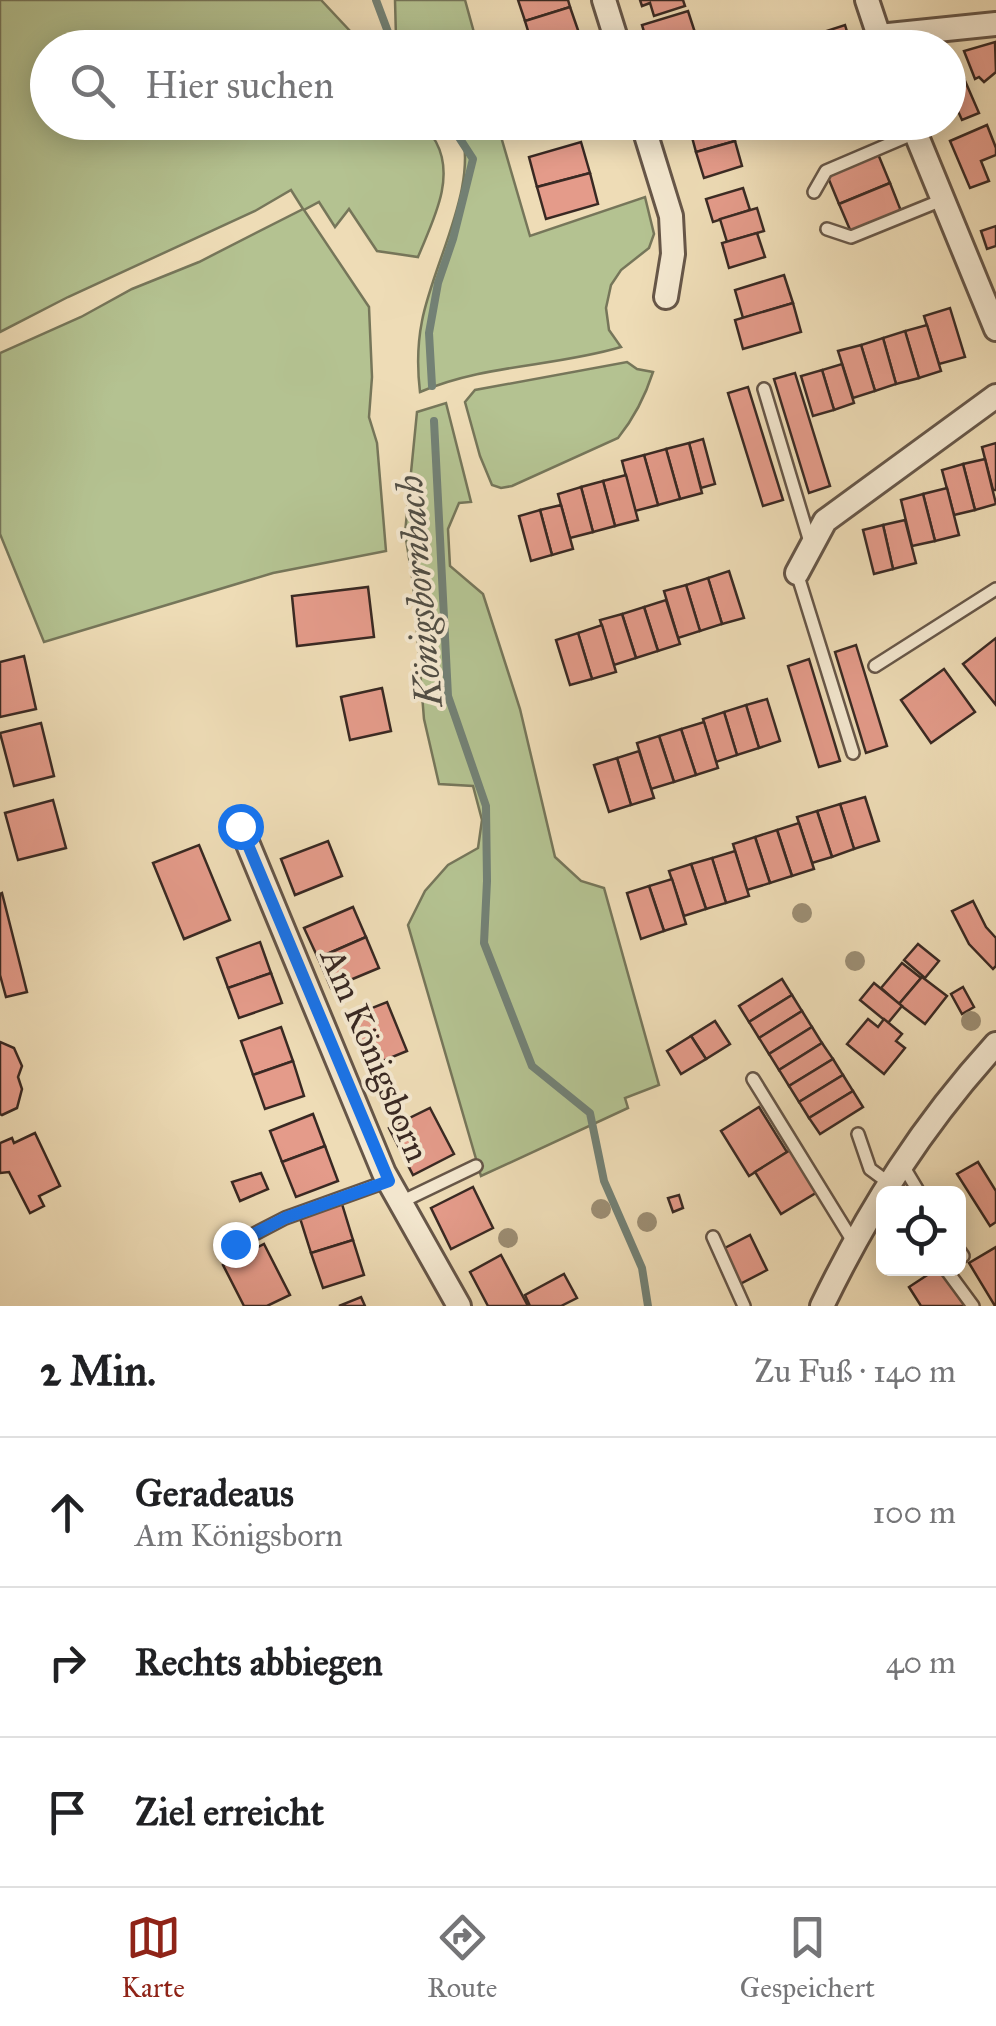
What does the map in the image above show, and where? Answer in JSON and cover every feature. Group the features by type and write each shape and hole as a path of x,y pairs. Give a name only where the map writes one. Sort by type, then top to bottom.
{"street":[{"path":"604,0 613,30"},
{"path":"867,0 877,30"},
{"path":"958,30 996,24"},
{"path":"648,140 671,216 673,254 666,298"},
{"path":"918,140 996,329"},
{"path":"797,573 825,521 996,396"},
{"name":"Am Königsborn","path":"240,826 395,1191 459,1306"},
{"path":"822,1306 854,1243 944,1104 996,1044"}],"lane":[{"path":"814,192 826,171 889,140"},
{"path":"827,229 851,237 942,200"},
{"path":"764,389 812,546"},
{"path":"797,573 853,753"},
{"path":"875,666 996,589"},
{"path":"753,1079 854,1243"},
{"path":"858,1134 870,1169 894,1180"},
{"path":"235,1244 285,1218 476,1166"},
{"path":"712,1237 744,1306"},
{"path":"952,1276 973,1306"}],"green space":[{"path":"0,0 321,0 349,30 30,30 30,140 435,140 442,156 440,200 418,257 377,251 349,209 335,227 319,202 304,210 369,307 369,417 377,443 386,551 273,573 44,642 0,534 0,353 132,289 199,262 303,209 291,190 255,211 0,332"},
{"path":"395,0 465,0 473,30 396,30"},
{"path":"463,140 502,140 530,236 645,197 654,234 649,248 621,270 611,285 606,308 609,330 621,347 469,376 420,392 422,321 460,196"},
{"path":"627,362 653,372 638,407 618,438 512,486 492,485 465,402 475,390"},
{"path":"446,403 471,502 459,503 448,529 450,566 483,594 520,709 555,857 581,881 604,888 659,1085 625,1098 628,1108 481,1176 408,925 425,891 448,865 478,848 482,820 473,786 439,784 424,719 405,533 417,412"}],"building":[{"path":"518,0 568,0 570,7 525,21"},
{"path":"640,0 683,0 685,6 654,16 650,3 642,6"},
{"path":"570,7 578,30 528,30 525,21"},
{"path":"688,11 694,30 644,30 642,25"},
{"path":"995,42 996,72 984,82 979,77 975,79 966,50"},
{"path":"966,83 979,113 966,118"},
{"path":"987,125 996,148 996,155 981,161 989,181 970,188 950,141 966,140 966,134"},
{"path":"693,140 735,140 735,141 696,152"},
{"path":"735,141 742,166 704,178 696,152"},
{"path":"581,142 590,173 537,187 529,157"},
{"path":"878,154 890,183 839,204 827,175"},
{"path":"590,173 598,204 546,219 537,187"},
{"path":"890,183 901,211 851,232 839,204"},
{"path":"743,188 750,210 713,222 706,199"},
{"path":"757,208 764,231 727,242 720,219"},
{"path":"996,226 996,246 987,249 981,231"},
{"path":"757,233 765,257 729,268 722,243"},
{"path":"784,275 793,303 743,318 735,290"},
{"path":"793,303 801,332 743,349 735,320"},
{"path":"950,308 965,357 939,364 924,316"},
{"path":"927,325 941,371 919,378 905,331"},
{"path":"905,331 919,378 896,384 883,338"},
{"path":"883,338 896,384 875,391 861,345"},
{"path":"861,345 875,391 853,398 838,351"},
{"path":"842,364 854,403 834,410 822,370"},
{"path":"822,370 834,410 813,416 801,376"},
{"path":"795,373 830,486 809,493 774,379"},
{"path":"748,387 783,500 763,506 728,393"},
{"path":"703,439 715,484 701,488 689,443"},
{"path":"689,443 702,493 680,499 666,449"},
{"path":"996,443 996,490 993,490 982,447"},
{"path":"666,449 680,499 658,505 644,455"},
{"path":"644,455 658,505 635,511 622,461"},
{"path":"985,459 996,504 975,510 963,464"},
{"path":"963,464 975,510 954,515 942,470"},
{"path":"626,475 638,520 615,526 603,481"},
{"path":"603,481 615,526 593,532 581,487"},
{"path":"581,487 593,532 570,538 558,494"},
{"path":"947,488 959,535 935,541 923,494"},
{"path":"923,494 935,541 912,546 901,500"},
{"path":"561,505 573,549 552,555 540,510"},
{"path":"540,510 552,555 531,561 519,516"},
{"path":"905,520 916,563 893,569 883,525"},
{"path":"883,525 893,569 874,574 863,530"},
{"path":"729,571 744,618 722,624 708,578"},
{"path":"708,578 722,624 700,631 686,585"},
{"path":"686,585 700,631 678,638 664,591"},
{"path":"368,587 374,637 297,646 292,596"},
{"path":"666,600 680,644 658,651 644,607"},
{"path":"644,607 658,651 636,658 622,614"},
{"path":"622,614 636,658 614,665 600,620"},
{"path":"602,625 616,672 592,679 578,633"},
{"path":"578,633 592,679 570,685 556,640"},
{"path":"996,638 996,705 963,664"},
{"path":"856,645 887,746 866,753 835,652"},
{"path":"24,656 36,709 0,717 0,662"},
{"path":"809,659 840,761 819,767 788,666"},
{"path":"944,669 975,712 931,743 901,700"},
{"path":"382,688 391,731 350,740 341,697"},
{"path":"767,699 780,741 759,748 746,705"},
{"path":"746,705 759,748 737,755 724,712"},
{"path":"724,712 737,755 716,762 703,719"},
{"path":"704,722 718,768 696,775 681,729"},
{"path":"41,723 54,776 14,786 0,733"},
{"path":"681,729 696,775 674,782 659,736"},
{"path":"659,736 674,782 651,789 637,743"},
{"path":"639,751 654,798 631,805 617,758"},
{"path":"617,758 631,805 609,812 594,765"},
{"path":"865,797 879,841 854,849 840,804"},
{"path":"53,800 66,848 18,860 5,813"},
{"path":"840,804 854,849 832,857 817,811"},
{"path":"817,811 832,857 812,863 797,817"},
{"path":"799,823 814,869 792,876 777,830"},
{"path":"777,830 792,876 770,883 755,837"},
{"path":"755,837 770,883 747,890 733,844"},
{"path":"328,841 342,876 295,895 281,859"},
{"path":"199,845 230,920 184,939 153,863"},
{"path":"735,851 749,896 726,903 712,858"},
{"path":"712,858 726,903 706,909 691,864"},
{"path":"691,864 706,909 684,916 669,871"},
{"path":"672,879 686,924 664,931 649,886"},
{"path":"649,886 664,931 641,939 627,893"},
{"path":"2,893 27,992 6,997 0,975"},
{"path":"973,901 996,938 993,969 969,944 952,911"},
{"path":"353,907 366,937 318,958 304,928"},
{"path":"366,937 379,968 331,988 318,958"},
{"path":"260,942 271,973 228,988 217,958"},
{"path":"918,944 939,961 925,978 904,960"},
{"path":"902,963 921,978 899,1004 881,988"},
{"path":"271,973 282,1003 239,1018 228,988"},
{"path":"922,977 947,996 925,1024 899,1004"},
{"path":"782,979 792,995 749,1022 739,1006"},
{"path":"874,983 902,1006 888,1023 860,1000"},
{"path":"963,987 974,1007 962,1014 951,994"},
{"path":"792,995 802,1011 759,1038 749,1022"},
{"path":"387,1002 407,1051 368,1067 347,1018"},
{"path":"802,1011 812,1027 769,1054 759,1038"},
{"path":"868,1019 878,1027 884,1019 902,1034 896,1041 905,1048 884,1074 847,1044"},
{"path":"715,1021 730,1044 706,1059 691,1036"},
{"path":"281,1027 293,1061 253,1075 241,1041"},
{"path":"812,1027 822,1043 779,1070 769,1054"},
{"path":"691,1036 706,1059 681,1074 667,1051"},
{"path":"0,1042 14,1048 22,1066 17,1108 2,1115 0,1114"},
{"path":"822,1043 833,1059 789,1086 779,1070"},
{"path":"833,1059 843,1075 799,1102 789,1086"},
{"path":"293,1061 304,1096 265,1109 253,1075"},
{"path":"843,1075 853,1091 809,1118 799,1102"},
{"path":"853,1091 863,1107 820,1134 809,1118"},
{"path":"759,1107 787,1152 749,1176 721,1131"},
{"path":"430,1108 454,1154 413,1175 389,1128"},
{"path":"313,1114 325,1146 282,1162 270,1131"},
{"path":"35,1133 60,1186 39,1196 44,1206 30,1213 9,1172 0,1173 0,1143 12,1138 14,1143"},
{"path":"325,1146 338,1181 296,1197 282,1162"},
{"path":"792,1149 819,1191 781,1214 755,1172"},
{"path":"978,1162 996,1191 996,1222 990,1226 957,1174"},
{"path":"261,1173 268,1189 240,1201 232,1182"},
{"path":"473,1187 493,1228 451,1249 431,1208"},
{"path":"679,1195 683,1208 673,1212 668,1198"},
{"path":"342,1204 353,1240 311,1253 300,1218"},
{"path":"750,1235 767,1270 738,1285 721,1250"},
{"path":"353,1240 364,1275 323,1288 311,1253"},
{"path":"264,1244 290,1295 267,1306 244,1306 223,1265"},
{"path":"996,1247 996,1306 995,1306 969,1263"},
{"path":"501,1255 528,1306 488,1306 470,1272"},
{"path":"564,1274 577,1298 561,1306 530,1306 525,1295"},
{"path":"926,1276 947,1276 965,1306 921,1306 909,1287"},
{"path":"361,1297 365,1306 339,1306"}],"waterway":[{"name":"Königsbornbach","path":"376,0 387,30"},
{"name":"Königsbornbach","path":"432,386 429,333 438,283 473,159 461,140"},
{"name":"Königsbornbach","path":"434,421 448,696 486,806 484,943 532,1066 590,1113 604,1181 642,1268 648,1306"}],"route":[{"path":"235,1244 285,1218 389,1181 240,826"}]}
